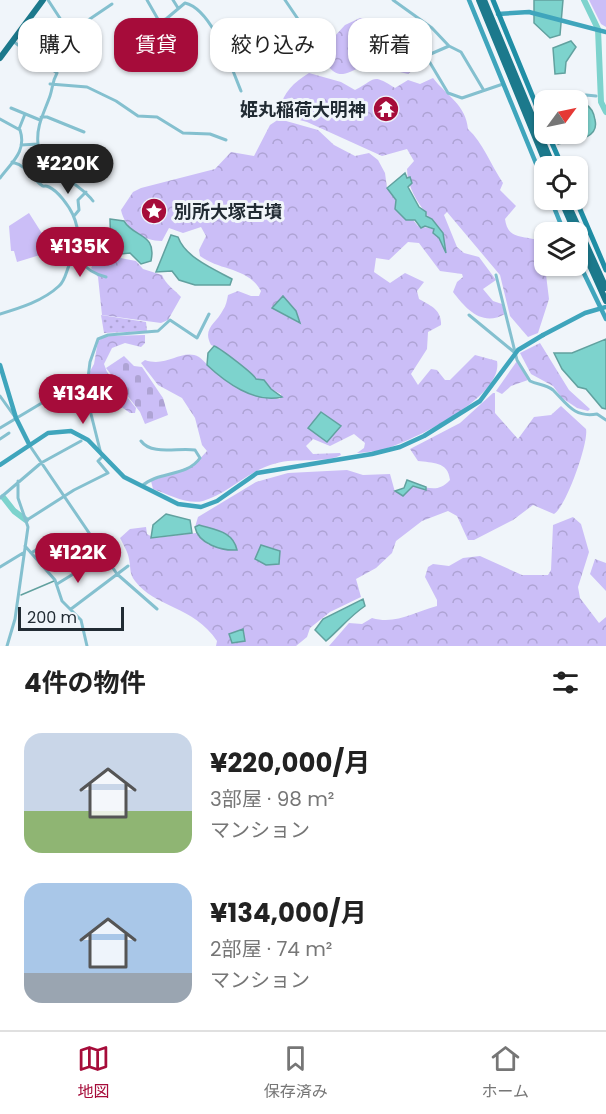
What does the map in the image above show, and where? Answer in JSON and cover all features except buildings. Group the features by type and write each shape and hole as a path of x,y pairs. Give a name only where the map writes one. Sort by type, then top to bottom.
{"highway":[{"path":"0,58 46,0"},
{"path":"477,0 543,156"},
{"path":"486,0 549,156"},
{"path":"571,210 606,288"},
{"path":"588,261 606,301"}],"main road":[{"path":"494,0 534,94"},
{"path":"579,210 606,270"}],"street":[{"path":"46,0 67,28 75,29 112,4"},
{"path":"147,0 159,21 166,19 188,2 198,9 213,29 241,91"},
{"path":"173,0 178,8"},
{"path":"285,0 297,18"},
{"path":"393,0 432,28 449,46 461,52 483,89"},
{"path":"470,0 534,158"},
{"path":"498,14 529,12 605,32"},
{"path":"12,41 57,73 50,84 50,97 40,119 37,146 41,160 50,165 59,165 63,175 86,192 93,201"},
{"path":"449,46 426,56 448,93 462,98 483,89 504,84"},
{"path":"50,84 87,87 116,101 138,116 157,117 183,133 210,134 226,140"},
{"path":"588,95 596,96"},
{"path":"11,108 40,119 47,117 84,132"},
{"path":"0,178 20,153 19,129 25,114"},
{"path":"0,119 19,129"},
{"path":"21,145 37,146"},
{"path":"12,162 24,166 40,184 51,188 65,202 74,216 80,248 79,255 89,273 106,278"},
{"path":"74,216 79,210 78,200 86,192"},
{"path":"0,314 33,303 59,286 72,260 79,255"},
{"path":"496,275 515,354"},
{"path":"585,276 606,319"},
{"path":"0,465 28,445 56,430 71,431 88,440 101,456 124,477 141,487 185,507 201,507 217,501 246,478 266,470 304,467 400,447 424,436 475,405 487,394 523,346 585,313 606,307"},
{"path":"27,520 64,496 108,473 98,461 101,450 86,394 87,376 94,348 102,337 158,331 170,320 197,338 209,314"},
{"path":"469,315 487,327 496,339 507,344 530,381 545,385 562,404 588,415 597,414 606,420"},
{"path":"0,365 16,418 28,445 117,574 157,609"},
{"path":"0,428 87,376"},
{"path":"66,388 86,394"},
{"path":"0,396 16,418"},
{"path":"0,439 9,433"},
{"path":"0,498 41,463 81,441"},
{"path":"141,441 144,445 156,449 195,450 200,458 189,468 149,479 141,487"},
{"path":"7,646 15,619 27,520 18,498 18,481"},
{"path":"31,553 49,542"},
{"path":"25,546 57,584 62,601 81,620 87,646"},
{"path":"0,567 23,553"},
{"path":"57,584 88,565"},
{"path":"71,609 128,566"}],"green space":[{"path":"589,0 606,0 606,27 601,24"},
{"path":"348,24 349,72 339,74 335,72 336,35"},
{"path":"309,73 341,82 355,90 374,79 382,80 395,88 408,80 420,84 433,78 464,113 468,129 483,147 503,183 500,190 516,206 505,219 510,231 534,240 534,276 546,276 549,299 538,333 528,337 510,316 500,275 447,212 444,215 457,247 464,253 479,257 496,280 483,289 493,301 502,304 505,314 489,318 469,310 453,292 457,282 463,277 462,274 440,271 419,243 408,242 389,260 376,258 374,272 390,283 405,273 424,282 417,291 419,299 434,308 441,320 441,325 428,332 427,349 411,374 418,385 431,369 437,370 445,380 450,380 475,355 497,361 495,375 487,389 435,427 385,449 357,453 364,448 365,443 354,434 330,446 313,439 306,446 313,454 340,453 341,455 328,459 277,463 257,471 212,498 197,502 184,500 153,489 151,481 194,465 207,451 202,445 195,418 182,398 158,385 141,363 145,360 160,362 193,355 199,357 223,379 238,387 271,398 280,399 281,394 271,389 264,380 256,379 211,345 208,334 224,308 228,295 238,291 251,296 259,296 261,291 255,283 241,273 200,256 199,250 206,236 201,227 183,233 169,228 162,241 148,239 136,233 126,223 121,210 133,192 215,169 231,152 254,156 270,125 279,119 318,130 334,145 355,156 369,153 378,160 385,173 387,188 418,226 434,229 446,251 440,232 413,194 407,169 414,161 407,149 382,156 307,122 285,116 279,110 286,93","holes":["283,296 296,311 299,323 272,308"]},
{"path":"29,213 50,246 40,255 17,262 14,251 11,251 9,226"},
{"path":"110,256 136,261 143,269 162,275 181,297 168,320 161,323 102,315 98,277 91,268 95,261"},
{"path":"101,315 146,322 147,331 104,333"},
{"path":"145,335 145,343 141,347 125,343 112,348 104,364 107,372 136,408 135,413 130,413 116,403 90,398 82,386 94,364 98,341 107,336"},
{"path":"540,343 569,390 590,409 588,411 577,408 562,398 553,386 531,374 520,353"},
{"path":"124,356 134,366 142,367 163,398 168,415 145,424 140,412 106,368"},
{"path":"517,361 528,380 511,386 502,394 496,391"},
{"path":"495,393 495,413 518,439 534,417 551,415 561,406 586,429 584,447 576,474 564,500 554,514 533,505 513,520 474,540 468,540 457,516 448,511 422,521 396,541 392,553 376,568 356,579 361,597 330,612 310,628 307,637 296,646 216,646 217,641 208,629 186,613 143,590 133,578 128,554 120,538 130,529 146,527 147,534 154,538 196,533 209,545 211,529 195,527 198,517 256,482 288,473 347,470 363,475 390,474 395,492 412,486 442,487 450,480 446,469 438,464 418,461 410,449 460,423"},
{"path":"573,517 581,524 589,552 578,587 580,598 599,623 606,617 606,646 329,646 349,623 362,624 372,618 397,619 437,606 437,600 425,577 428,567 433,564 449,566 463,558 480,556 522,575 548,575 551,570 553,525"},
{"path":"595,559 606,563 606,591 590,574"}],"shaded area":[{"path":"534,0 563,0 560,35 550,38 534,23"},
{"path":"571,41 576,47 566,62 565,73 555,74 553,48"},
{"path":"588,106 595,120 595,127 589,136"},
{"path":"405,173 407,178 410,177 412,183 408,187 419,207 443,233 446,253 439,238 433,233 434,229 425,226 421,228 415,220 406,220 395,209 396,200 387,188"},
{"path":"110,219 124,221 148,241 151,245 151,261 141,264 130,253 111,255"},
{"path":"171,235 178,237 187,251 201,262 232,279 230,285 195,285 179,280 172,271 156,272"},
{"path":"283,296 296,311 300,323 272,308"},
{"path":"606,339 606,409 602,408 586,389 578,387 562,369 554,353 572,353"},
{"path":"214,346 256,379 264,380 282,397 261,397 251,394 223,378 207,365 208,353"},
{"path":"321,412 341,426 327,442 308,428"},
{"path":"407,480 426,487 426,490 413,486 403,496 395,491 404,488"},
{"path":"166,514 190,520 192,533 151,538 153,525"},
{"path":"199,525 227,535 232,539 237,550 218,548 206,542 197,533 195,527"},
{"path":"261,545 280,551 279,564 266,565 255,559"},
{"path":"363,599 365,606 326,641 315,630 323,619"},
{"path":"243,629 245,641 232,643 229,634"}],"waterway":[{"path":"584,0 598,29 601,102 606,112"},
{"path":"3,497 14,511 26,520"},
{"path":"21,595 54,581"}],"place":[{"name":"姫丸稲荷大明神","path":"386,109"},
{"name":"別所大塚古墳","path":"154,211"}]}
